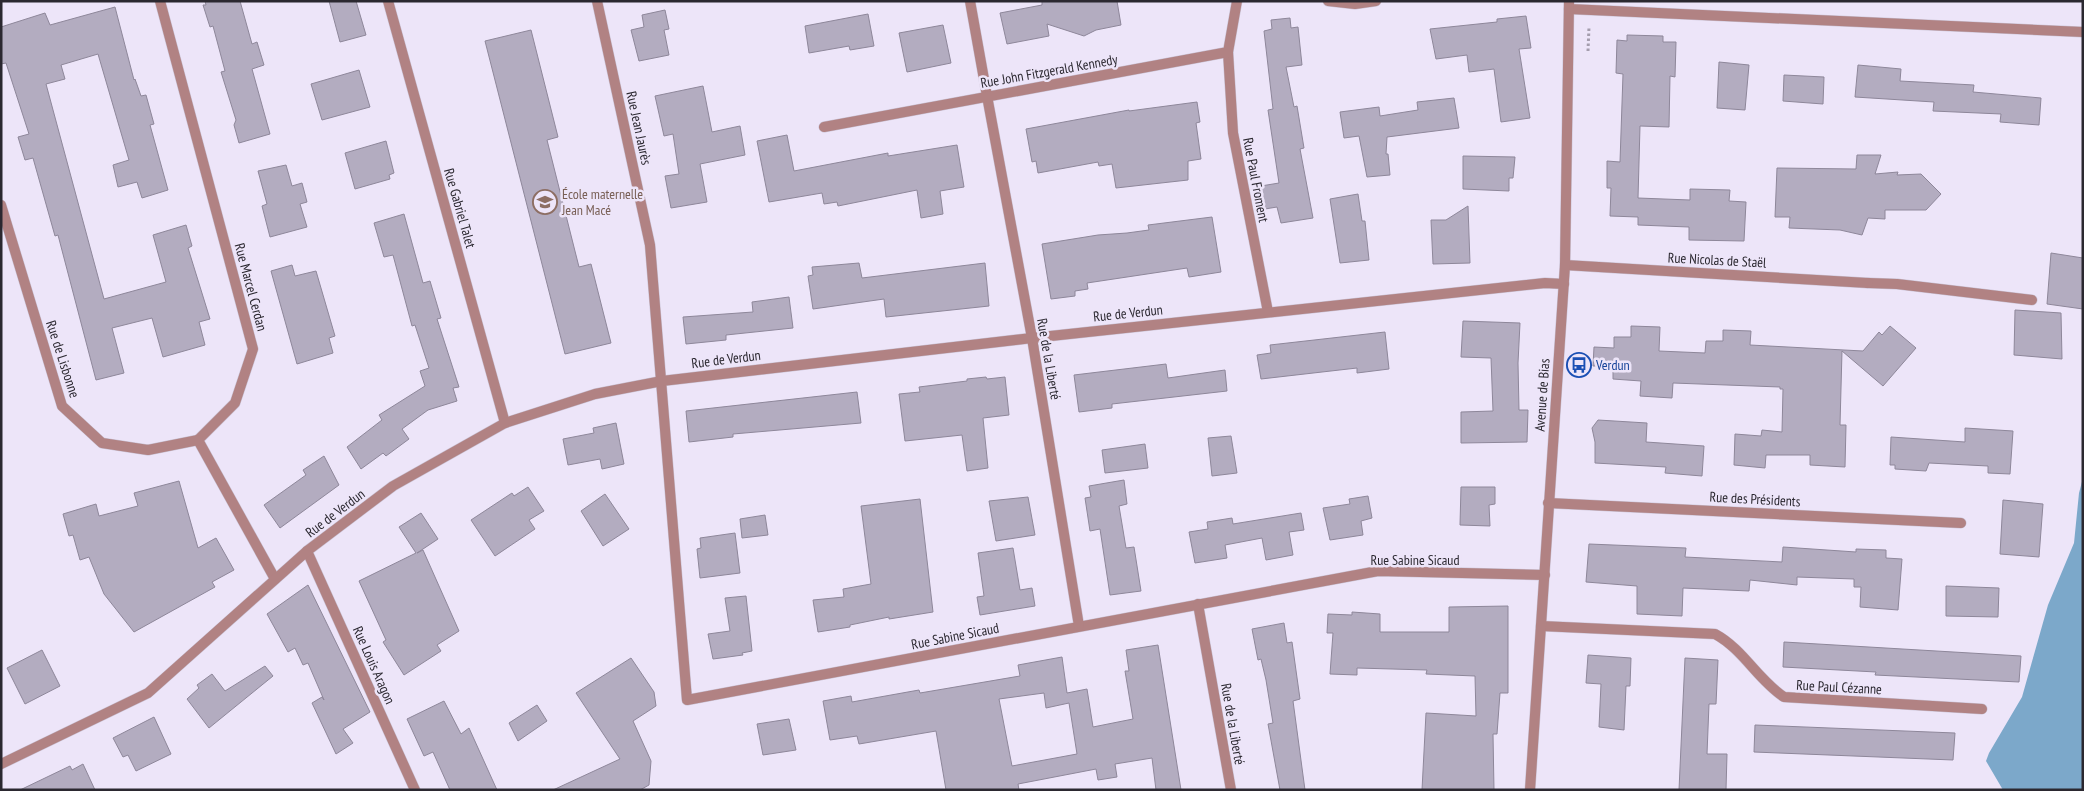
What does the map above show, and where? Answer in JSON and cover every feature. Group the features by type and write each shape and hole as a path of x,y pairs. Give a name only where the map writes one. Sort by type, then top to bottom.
{"street":[{"name":"Rue Marcel Cerdan","path":"160,1 253,349 236,404 198,440"},
{"name":"Rue Gabriel Talet","path":"388,1 505,423"},
{"name":"Rue Jean Jaurès","path":"597,1 650,245 662,381"},
{"name":"Rue de la Liberté","path":"970,1 1032,338 1079,626"},
{"path":"1228,52 1237,1"},
{"path":"1328,1 1355,4 1376,1"},
{"path":"1569,5 2083,32"},
{"name":"Avenue de Bias","path":"1530,790 1565,265 1569,5"},
{"name":"Rue John Fitzgerald Kennedy","path":"824,127 1228,52"},
{"name":"Rue Paul Froment","path":"1228,52 1233,133 1268,312"},
{"name":"Rue de Lisbonne","path":"1,205 62,406 102,443 148,450 198,440"},
{"name":"Rue Nicolas de Staël","path":"1565,265 1897,284 2032,300"},
{"name":"Rue de Verdun","path":"1,764 148,693 307,551 393,486 505,423 594,394 662,381 1032,338 1545,283 1564,284"},
{"name":"Rue Sabine Sicaud","path":"662,381 687,700 1378,571 1545,575"},
{"path":"198,440 275,580"},
{"name":"Rue des Présidents","path":"1548,503 1960,523"},
{"name":"Rue Louis Aragon","path":"307,551 415,790"},
{"name":"Rue de la Liberté","path":"1198,604 1231,790"},
{"name":"Rue Paul Cézanne","path":"1541,626 1715,634 1728,641 1772,690 1784,697 1982,709"}],"water":[{"path":"2083,478 2083,790 2003,790 1986,761 2022,697 2048,605 2074,543 2079,493"}],"building":[{"path":"205,1 240,1 252,44 257,42 264,65 252,69 270,134 239,143 234,125 236,120 221,72 225,71 213,26 210,27 203,5 206,5"},
{"path":"329,1 356,1 366,35 340,42"},
{"path":"1042,1 1117,1 1121,25 1096,30 1084,36 1047,24 1049,36 1007,44 1000,13 1042,5"},
{"path":"115,7 134,80 141,96 146,95 154,124 150,125 168,190 142,198 137,182 118,187 113,165 129,160 98,54 61,65 65,79 46,84 104,299 166,282 153,235 186,225 192,246 188,248 210,319 199,322 205,345 163,357 152,318 112,328 124,373 96,380 58,235 55,236 33,158 25,160 18,137 29,134 6,63 1,64 1,27 45,13 50,25"},
{"path":"665,10 669,29 664,30 669,55 639,61 631,30 644,27 642,15"},
{"path":"868,14 874,46 850,50 849,46 809,53 805,26"},
{"path":"1526,16 1531,48 1519,49 1530,118 1501,122 1494,69 1469,72 1467,55 1436,59 1430,29 1497,22 1497,19"},
{"path":"1290,18 1291,28 1298,27 1302,65 1286,67 1294,107 1297,106 1304,148 1300,149 1313,218 1281,223 1277,207 1265,209 1261,186 1279,183 1268,110 1273,109 1264,31 1272,29 1271,20"},
{"path":"943,25 951,63 907,72 899,33"},
{"name":"École maternelle Jean Macé","path":"531,30 558,137 547,140 579,267 591,264 611,343 565,354 485,41"},
{"path":"1627,35 1663,36 1663,42 1676,42 1675,77 1670,76 1669,127 1640,126 1638,198 1690,200 1690,189 1730,190 1729,201 1746,202 1744,241 1689,240 1689,227 1638,225 1638,217 1610,216 1611,188 1607,188 1607,161 1620,162 1623,74 1616,73 1617,40 1627,41"},
{"path":"1719,62 1749,65 1745,110 1717,108"},
{"path":"1858,65 1901,69 1900,81 1974,85 1973,92 2041,98 2039,125 2000,122 2001,114 1933,111 1934,102 1855,97"},
{"path":"359,70 370,107 322,120 311,84"},
{"path":"1784,75 1824,77 1823,104 1783,101"},
{"path":"703,86 712,132 740,126 745,155 700,164 707,202 671,208 665,176 679,174 673,134 664,136 655,96"},
{"path":"1454,98 1459,128 1387,137 1386,154 1388,154 1390,175 1367,177 1359,136 1344,138 1340,112 1379,107 1380,116 1418,110 1417,102"},
{"path":"1197,102 1200,122 1196,123 1201,159 1188,161 1188,180 1116,188 1112,164 1099,166 1098,162 1038,173 1036,161 1032,162 1026,129 1129,110"},
{"path":"787,135 794,171 888,153 888,156 957,145 964,187 940,191 943,214 921,218 917,190 838,206 837,202 824,204 822,193 769,202 757,141"},
{"path":"386,141 394,173 389,175 390,179 355,189 345,153"},
{"path":"1857,155 1881,155 1875,174 1898,172 1897,175 1921,174 1941,194 1926,210 1885,210 1885,219 1868,218 1862,235 1840,230 1789,228 1790,217 1775,217 1777,168 1856,169"},
{"path":"1463,156 1515,157 1513,178 1509,178 1509,191 1463,189"},
{"path":"286,165 292,186 302,183 307,202 300,204 307,227 270,237 262,206 267,204 258,171"},
{"path":"1358,194 1362,221 1365,221 1369,260 1340,263 1330,199"},
{"path":"1468,206 1470,263 1433,264 1431,220 1446,220"},
{"path":"404,214 423,283 430,281 441,318 437,319 459,387 453,388 457,401 428,410 402,429 409,439 386,456 383,453 361,469 347,447 382,420 379,415 425,386 420,371 429,368 415,325 412,326 393,255 384,257 374,223"},
{"path":"1212,217 1221,272 1189,277 1187,268 1087,283 1088,289 1075,291 1075,296 1051,299 1042,244 1098,235 1149,230 1148,225"},
{"path":"2051,253 2083,258 2083,309 2047,304"},
{"path":"859,263 862,278 985,263 989,306 886,317 884,299 813,309 808,276 813,275 812,267"},
{"path":"292,265 295,276 316,271 335,336 329,338 333,353 297,364 271,271"},
{"path":"789,297 793,328 726,335 726,340 686,344 683,317 753,312 752,302"},
{"path":"2015,310 2061,313 2062,359 2014,355"},
{"path":"1463,321 1520,323 1518,363 1519,410 1528,410 1527,442 1461,443 1461,412 1493,411 1491,358 1461,357"},
{"path":"1631,326 1660,327 1659,351 1705,353 1706,341 1723,341 1723,330 1751,331 1750,345 1863,351 1879,332 1882,335 1890,326 1916,348 1883,386 1842,351 1840,425 1846,425 1845,467 1810,465 1810,455 1766,455 1765,468 1734,465 1735,434 1761,436 1762,430 1782,432 1783,389 1780,389 1780,387 1673,383 1672,398 1640,396 1641,381 1613,379 1613,366 1593,366 1594,347 1614,348 1614,337 1631,337"},
{"path":"1385,332 1389,369 1357,373 1357,368 1261,379 1257,355 1271,353 1270,345"},
{"path":"1166,364 1168,378 1225,370 1227,391 1112,404 1112,408 1079,412 1074,375"},
{"path":"986,377 987,379 1005,377 1009,415 983,418 988,468 967,471 962,435 905,441 899,394 920,392 919,387"},
{"path":"857,392 861,423 733,434 733,437 689,442 686,411"},
{"path":"1598,420 1647,423 1646,442 1704,446 1702,476 1665,473 1666,467 1595,463 1595,442 1592,428"},
{"path":"616,423 624,464 602,469 600,459 568,465 563,439 594,433 593,428"},
{"path":"1965,428 2013,431 2010,474 1988,473 1988,466 1929,463 1926,471 1895,469 1895,465 1890,465 1891,437 1965,442"},
{"path":"1231,436 1237,473 1212,476 1208,438"},
{"path":"1145,444 1148,468 1105,473 1102,450"},
{"path":"324,456 339,485 280,528 264,505 306,475 303,470"},
{"path":"1124,480 1127,504 1119,506 1126,548 1134,547 1141,591 1110,595 1100,529 1090,531 1085,498 1091,497 1089,486"},
{"path":"179,481 198,548 216,538 234,570 212,582 215,587 134,632 104,594 89,557 80,560 73,535 69,536 63,514 96,504 99,516 138,506 134,493"},
{"path":"528,487 544,511 529,520 535,529 495,556 471,520 512,493 514,496"},
{"path":"1461,487 1495,487 1495,504 1489,505 1490,526 1460,525"},
{"path":"605,494 629,529 603,546 581,511"},
{"path":"1368,496 1372,518 1361,521 1363,535 1330,540 1323,508 1350,504 1349,499"},
{"path":"1028,497 1035,535 996,541 989,501"},
{"path":"920,499 933,612 889,619 889,617 850,625 850,627 818,632 813,600 844,597 843,589 871,584 861,506"},
{"path":"2003,500 2043,504 2039,557 2000,554"},
{"path":"421,513 438,539 417,553 423,550 459,631 437,645 441,651 404,675 383,642 386,640 359,581 416,553 399,527"},
{"path":"1301,513 1304,530 1289,532 1293,555 1266,560 1262,538 1225,545 1227,558 1195,563 1189,532 1208,529 1207,522 1232,518 1233,524"},
{"path":"765,515 768,535 742,538 740,519"},
{"path":"735,533 740,573 700,578 697,549 701,548 700,538"},
{"path":"1589,544 1686,548 1685,557 1782,562 1783,547 1856,552 1856,549 1886,550 1886,558 1902,559 1898,610 1860,607 1861,587 1854,587 1854,579 1797,577 1797,585 1750,580 1749,591 1683,588 1682,616 1637,614 1637,586 1586,582"},
{"path":"1013,548 1020,590 1032,588 1035,606 980,615 977,597 984,596 978,553"},
{"path":"308,585 370,712 343,729 353,743 336,754 312,703 322,697 324,700 308,663 303,665 295,648 288,652 267,614"},
{"path":"1946,586 1999,588 1998,617 1946,616"},
{"path":"746,596 752,651 742,653 743,655 713,659 708,634 730,631 725,598"},
{"path":"1508,606 1508,693 1500,693 1497,734 1493,734 1494,790 1422,790 1426,713 1476,716 1475,676 1426,674 1427,670 1357,668 1357,675 1330,674 1333,633 1327,633 1328,614 1352,615 1352,612 1380,614 1380,632 1449,632 1449,607"},
{"path":"1284,623 1287,643 1292,642 1300,699 1293,701 1305,790 1280,790 1268,724 1273,723 1266,680 1261,659 1258,660 1252,629"},
{"path":"1784,642 2021,656 2019,682 1875,675 1876,672 1783,667"},
{"path":"1158,645 1181,790 1156,790 1152,758 1115,764 1117,777 1098,780 1096,769 1018,784 1019,790 946,790 936,731 859,744 857,736 830,740 823,701 851,696 852,702 919,690 920,693 1020,676 1018,665 1062,657 1067,693 1087,689 1093,727 1133,719 1125,671 1129,671 1126,650","holes":["1044,693 1046,708 1069,703 1077,754 1012,766 999,699"]},
{"path":"42,650 60,686 25,704 7,668"},
{"path":"1588,655 1631,658 1630,686 1626,686 1624,730 1599,727 1601,684 1586,683"},
{"path":"631,658 654,692 656,706 633,721 651,761 649,785 640,790 553,790 620,759 576,693"},
{"path":"1685,658 1718,660 1716,704 1709,704 1707,754 1727,754 1726,790 1679,790"},
{"path":"265,666 273,676 209,728 187,699 199,688 197,685 212,674 225,691"},
{"path":"444,701 461,734 469,728 497,790 450,790 433,752 424,756 407,719"},
{"path":"537,705 547,721 518,741 509,723"},
{"path":"154,717 171,754 136,771 128,755 123,757 113,738"},
{"path":"789,719 796,750 763,755 757,724"},
{"path":"1755,725 1955,733 1953,760 1754,752"},
{"path":"83,764 95,790 20,790 70,766 72,770"}],"place":[{"name":"École maternelle Jean Macé","path":"545,202"},
{"name":"Verdun","path":"1579,365"}]}
